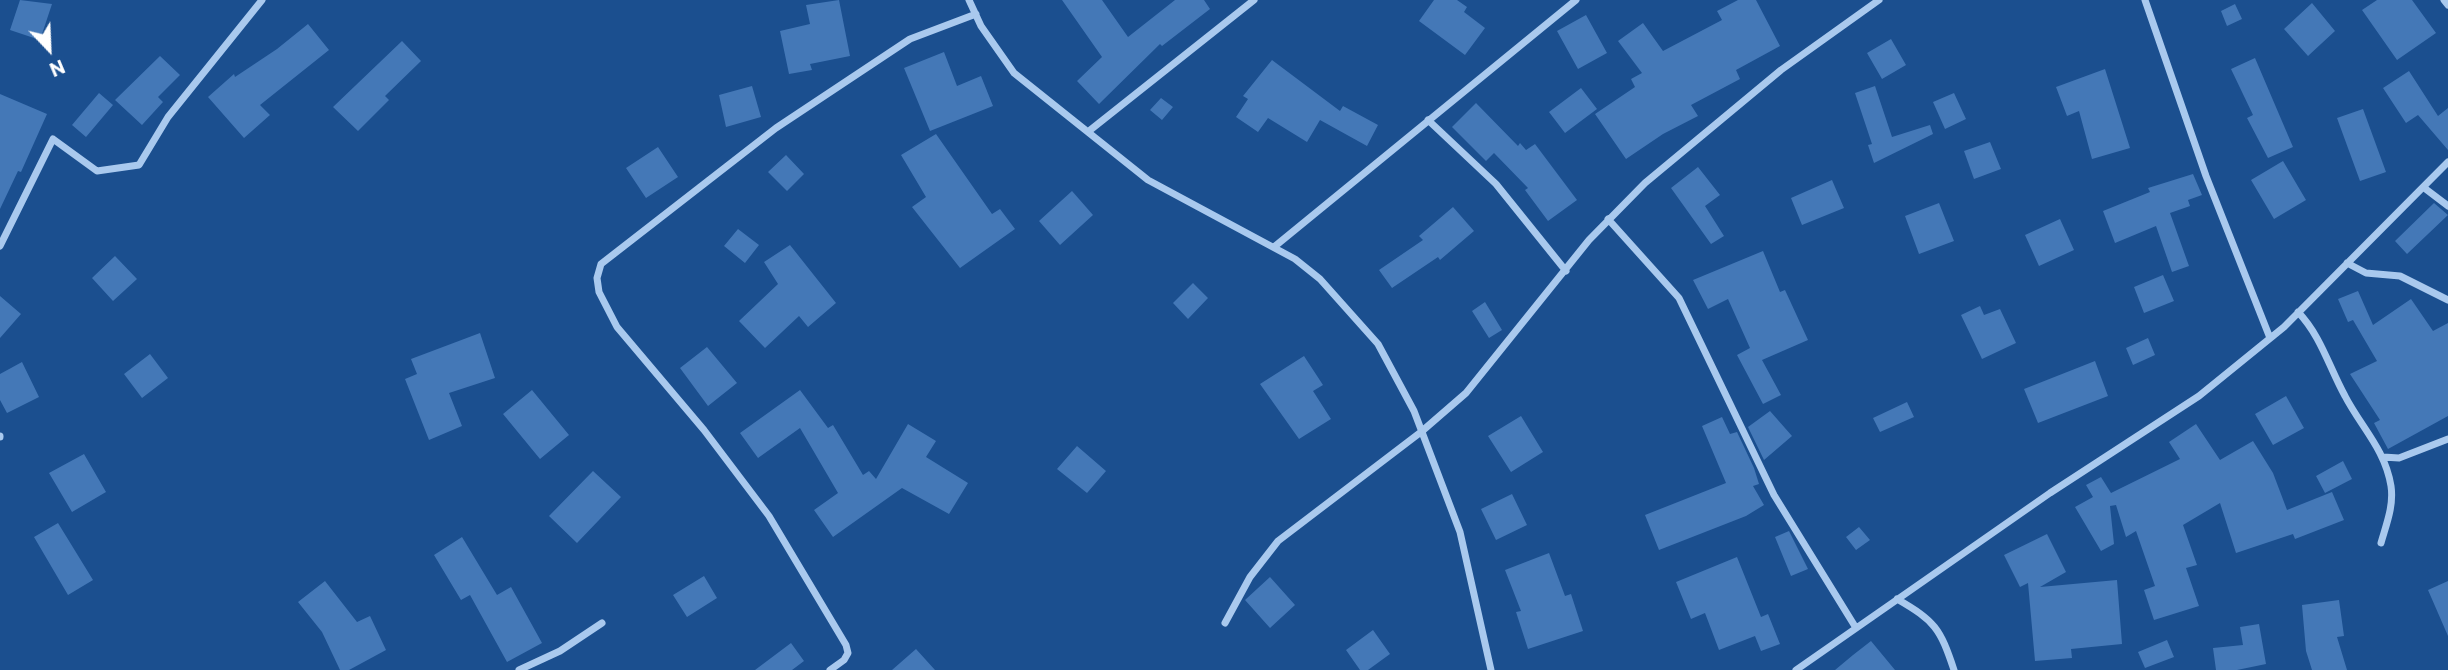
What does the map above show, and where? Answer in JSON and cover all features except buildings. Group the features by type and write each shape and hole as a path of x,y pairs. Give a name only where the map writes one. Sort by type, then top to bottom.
{"street":[{"path":"0,246 53,139 97,171 139,165 168,117 262,0"},
{"path":"969,0 1014,73 1148,180 1273,247 1320,279 1378,344 1414,411 1460,532 1491,670"},
{"path":"1089,131 1254,0"},
{"path":"1273,247 1576,0"},
{"path":"1225,623 1250,577 1278,541 1421,432 1465,393 1608,219 1645,183 1781,70 1879,0"},
{"path":"2146,0 2206,176 2270,338"},
{"path":"2444,0 2448,5"},
{"path":"830,670 844,660 848,653 769,516 705,430 617,327 599,292 597,278 601,264 776,128 910,39 976,14"},
{"path":"1428,120 1496,184 1566,271"},
{"path":"1796,670 2050,493 2199,396 2298,312 2448,162"},
{"path":"2423,187 2448,206"},
{"path":"1608,219 1679,298 1774,495 1856,628"},
{"path":"2347,263 2366,273 2400,276 2439,299 2448,300"},
{"path":"2298,312 2312,327 2346,398 2383,457 2392,488 2390,512 2381,543"},
{"path":"2383,457 2399,458 2448,439"},
{"path":"1897,599 1926,616 1941,635 1954,670"},
{"path":"519,670 560,650 602,623"}]}
